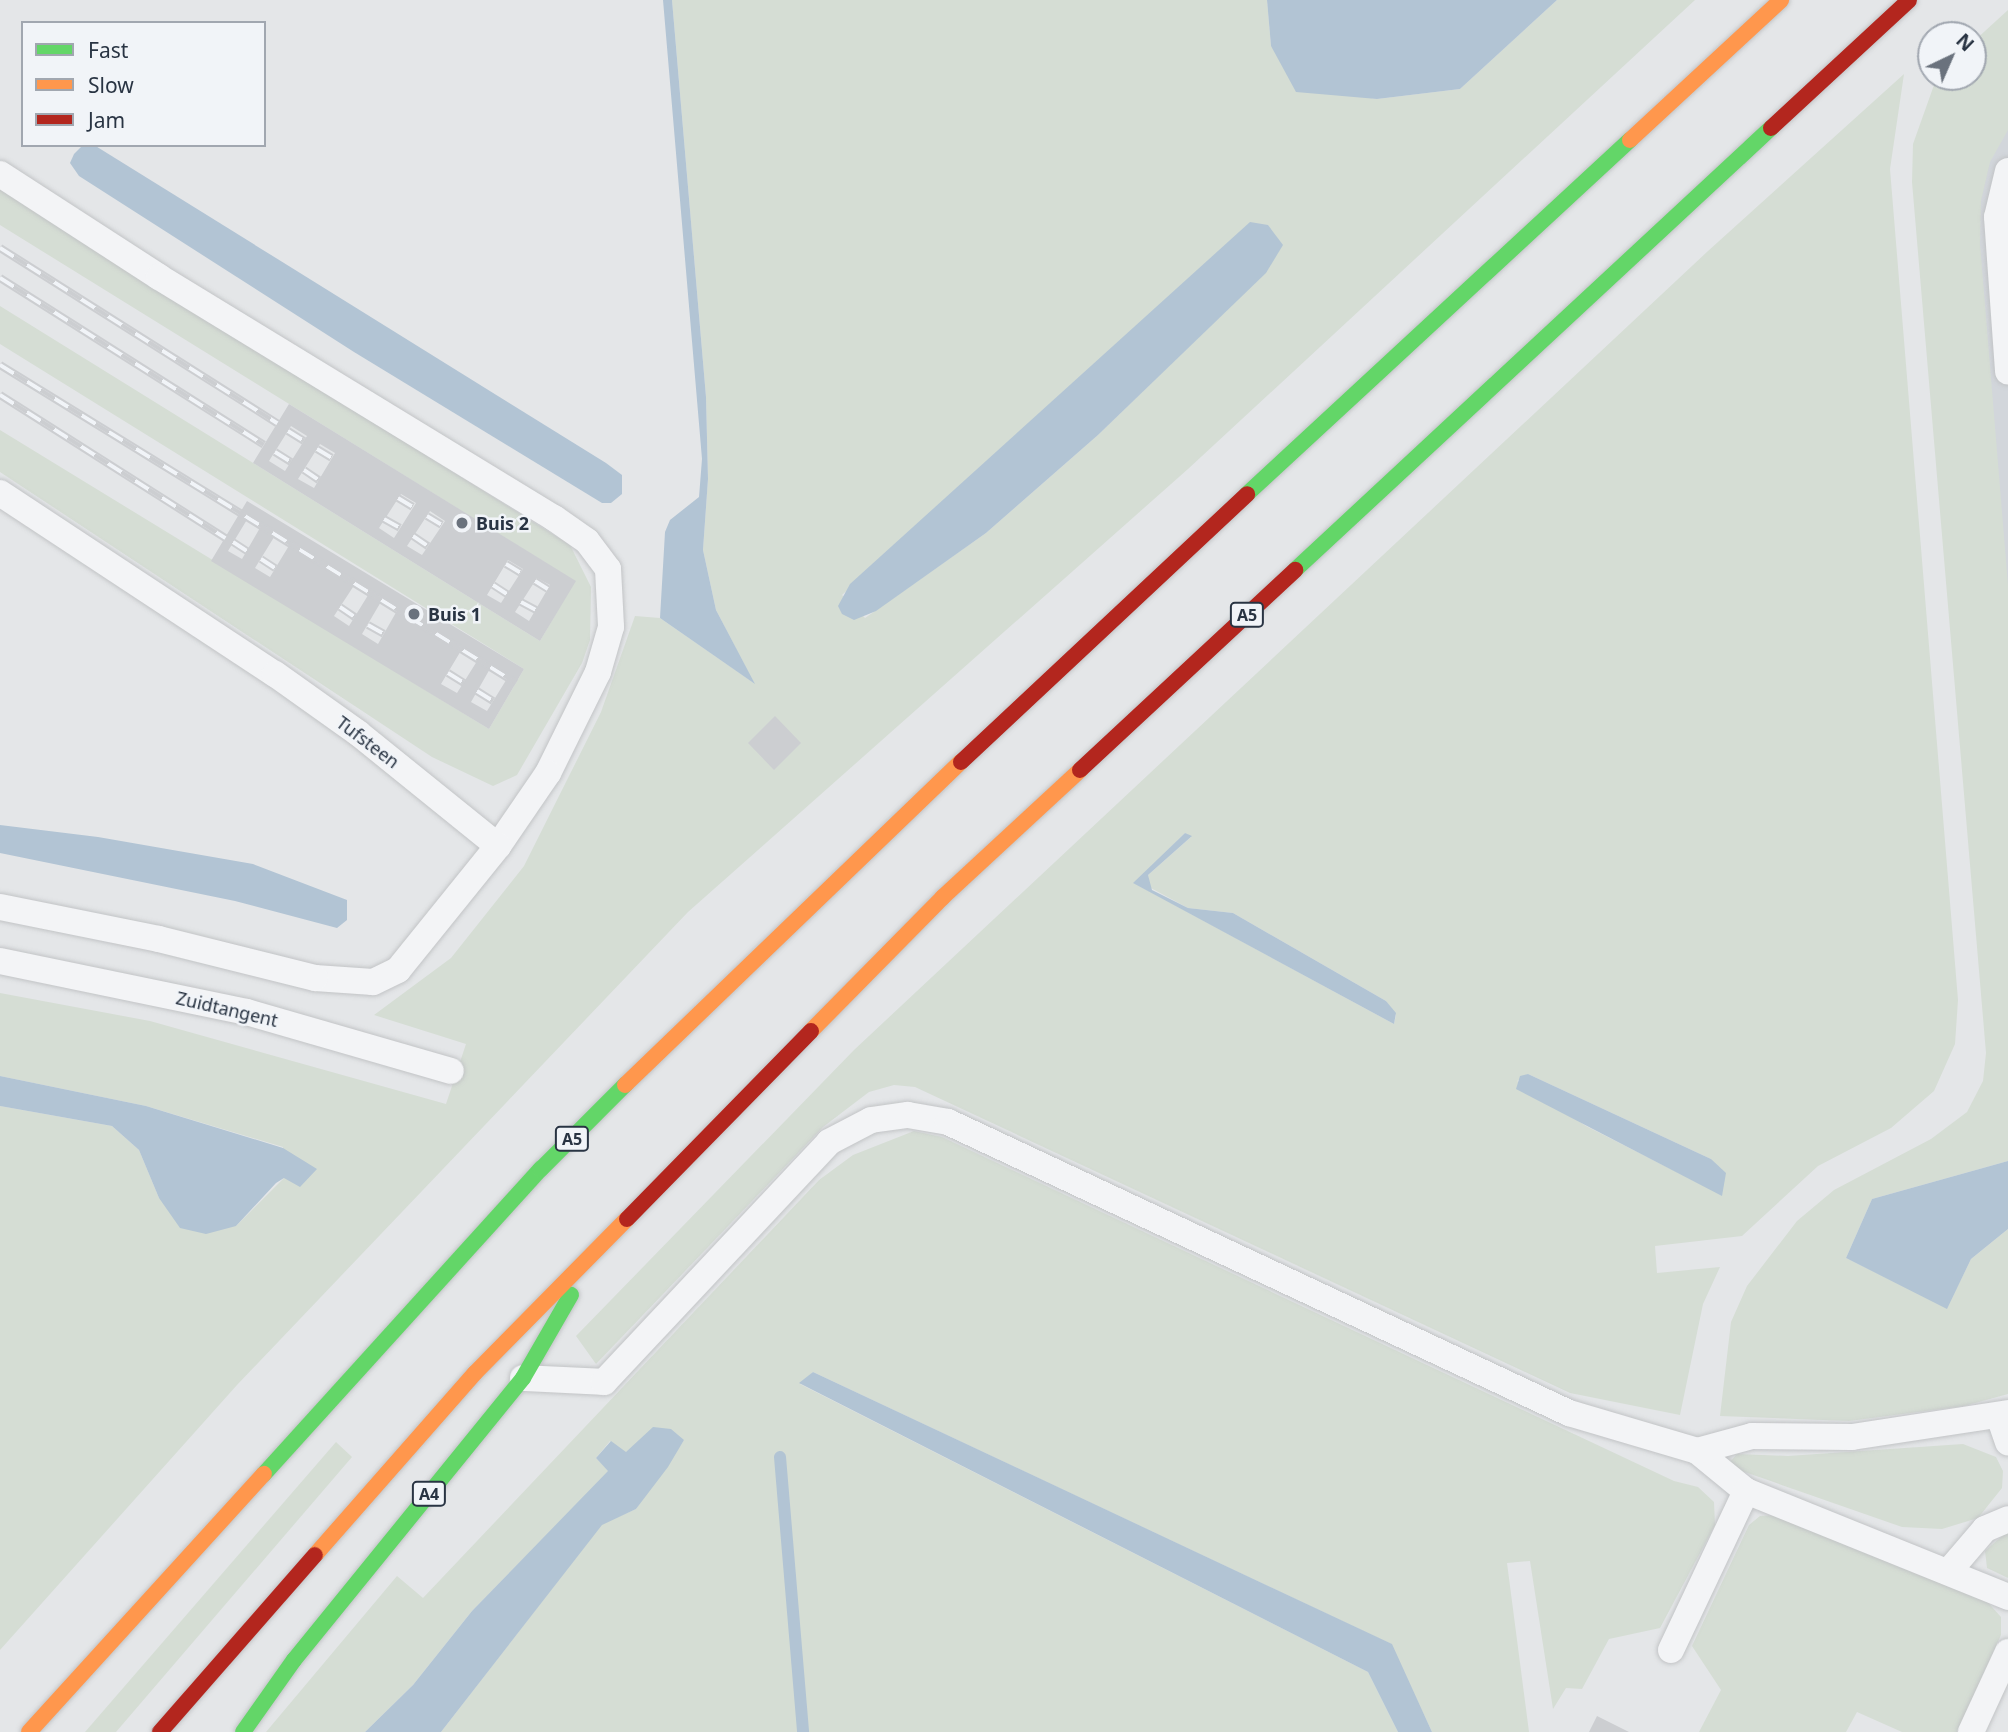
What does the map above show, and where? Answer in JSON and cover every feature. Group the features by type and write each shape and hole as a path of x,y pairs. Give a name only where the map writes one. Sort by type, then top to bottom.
{"highway":[{"name":"A5","path":"29,1732 62,1692 541,1169 714,998 1013,711 1780,0"},
{"name":"A5","path":"160,1732 372,1486 601,1245 943,897 1909,0"},
{"name":"A4","path":"243,1732 294,1660 523,1378 601,1245"},
{"name":"A5","path":"13,1732 62,1692"}],"lane":[{"path":"2008,171 1997,217 2008,372"},
{"path":"0,174 159,277 555,518 587,541 608,569 611,628 598,672 548,774 498,846 398,970 373,982 347,984 159,939 0,907"},
{"name":"Tufsteen","path":"0,493 275,674 358,733 498,846"},
{"name":"Zuidtangent","path":"0,961 247,1012 451,1071"},
{"path":"523,1378 604,1382 829,1142 871,1120 908,1115 948,1122 1569,1413 1697,1451 1745,1491 2008,1597"},
{"path":"1697,1451 1752,1436 1852,1437 2003,1415 2008,1442"},
{"path":"1671,1650 1745,1491"},
{"path":"1948,1571 1985,1529 2008,1519"},
{"path":"1971,1732 2008,1652"}],"shaded area":[{"path":"672,0 1267,0 1271,46 1364,97 1377,99 1460,89 1557,0 1695,0 1188,469 688,912 237,1385 0,1650 0,1106 112,1126 139,1150 159,1198 236,1226 284,1178 283,1147 146,1106 0,1076 0,993 150,1021 446,1104 466,1044 374,1015 451,958 524,866 601,712 635,616 660,618 754,683 716,610 703,550 708,479 706,397","holes":["1266,272 1098,435 986,533 865,618 842,595 1037,416"]},
{"path":"2008,10 2008,130 1990,162 1981,201 1980,244 2008,585 2008,1161 1872,1199 1846,1258 1947,1308 1971,1259 2008,1229 2008,1394 1964,1406 1849,1421 1720,1416 1731,1322 1747,1286 1797,1221 1834,1190 1931,1139 1967,1112 1983,1081 1986,1053 1912,182 1913,144 1932,91 1987,91 1987,29"},
{"path":"1904,74 1890,169 1958,1000 1955,1044 1934,1091 1891,1128 1818,1166 1742,1236 1655,1246 1657,1273 1720,1267 1703,1304 1680,1415 1570,1393 915,1087 894,1085 869,1092 823,1127 596,1364 576,1336 854,1050 1708,251","holes":["1185,833 1191,837 1148,875 1149,887 1188,908 1233,913 1386,1001 1396,1015 1394,1024 1134,883","1528,1074 1711,1159 1722,1195 1586,1126 1517,1081"]},
{"path":"2008,115 2008,660 1965,155"},
{"path":"0,189 570,545 591,587 590,640 582,663 517,775 493,786 432,757 0,472 0,430 489,729 524,669 0,344 0,306 540,641 575,581 0,225"},
{"path":"914,1131 942,1137 1674,1481 1698,1487 1714,1502 1715,1525 1660,1628 1609,1639 1582,1689 1566,1688 1553,1709 1530,1561 1507,1563 1529,1732 1432,1732 1391,1644 813,1372 800,1384 1368,1672 1398,1732 441,1732 602,1524 636,1509 684,1440 626,1453 610,1441 596,1458 609,1471 472,1611 413,1685 365,1732 266,1732 397,1576 423,1598 819,1180 853,1155"},
{"path":"336,1442 352,1457 116,1732 85,1732"},
{"path":"1963,1444 1996,1457 2003,1471 2002,1488 1978,1518 1942,1529 1902,1527 1739,1470 1730,1462 1737,1454 1788,1456"},
{"path":"1776,1515 1984,1598 2001,1617 2001,1635 1957,1732 1902,1732 1857,1712 1846,1732 1699,1732 1721,1690 1692,1646 1749,1525 1760,1516"},
{"path":"2008,1531 2008,1578 1987,1568 1985,1551"}],"water":[{"path":"663,0 672,0 706,397 708,479 703,550 716,610 755,684 660,618 665,532 670,520 699,497 702,459"},
{"path":"1267,0 1557,0 1460,89 1377,99 1296,92 1271,46"},
{"path":"81,147 97,147 606,463 622,475 622,494 611,503 602,503 354,352 79,176 70,163"},
{"path":"1250,222 1268,225 1283,245 1266,273 1098,435 986,533 876,611 854,620 842,614 838,606 850,584"},
{"path":"0,825 98,837 253,864 347,900 347,920 337,928 235,901 0,853"},
{"path":"1185,833 1192,836 1148,875 1152,890 1188,908 1233,913 1386,1001 1396,1013 1394,1024 1133,883"},
{"path":"1528,1074 1711,1159 1726,1173 1722,1196 1516,1089 1520,1076"},
{"path":"0,1076 146,1106 283,1148 317,1169 300,1187 284,1178 276,1183 236,1226 206,1234 180,1228 159,1198 139,1150 112,1126 0,1106"},
{"path":"2008,1161 2008,1229 1971,1259 1947,1309 1846,1258 1872,1199"},
{"path":"813,1372 1392,1644 1432,1732 1398,1732 1368,1672 799,1383"},
{"path":"653,1427 671,1429 684,1440 668,1467 636,1509 602,1525 441,1732 365,1732 413,1685 472,1611 608,1471 596,1458 611,1441 626,1452"}],"building":[{"name":"Buis 2","path":"289,404 576,581 540,641 253,463","holes":["291,426 307,436 285,471 269,461","320,444 335,453 314,488 298,479","401,494 416,503 394,538 379,528","430,511 445,521 422,555 407,546","508,560 523,569 501,603 487,595","537,578 550,585 529,621 515,612"]},
{"name":"Buis 1","path":"247,501 524,669 489,729 211,561","holes":["248,518 261,526 242,559 228,551","276,534 290,544 270,577 255,568","355,584 370,592 349,626 334,616","382,600 398,609 378,644 362,634","462,649 479,658 457,693 441,684","491,667 508,677 487,711 471,702"]},
{"path":"775,716 801,743 774,770 748,743"},
{"path":"1597,1716 1629,1732 1589,1732"}],"waterway":[{"path":"780,1457 803,1732"}],"railway":[{"path":"0,248 277,423"},
{"path":"0,278 264,445"},
{"path":"0,365 516,683"},
{"path":"0,395 225,538"},
{"path":"288,431 304,441"},
{"path":"317,449 332,458"},
{"path":"275,452 291,462"},
{"path":"304,470 319,480"},
{"path":"398,498 413,507"},
{"path":"427,516 442,525"},
{"path":"384,519 400,528"},
{"path":"413,536 428,546"},
{"path":"233,542 247,551"},
{"path":"261,559 275,568"},
{"path":"506,564 521,573"},
{"path":"535,581 548,589"},
{"path":"493,585 507,594"},
{"path":"521,602 536,610"},
{"path":"340,607 355,617"},
{"path":"368,625 384,634"},
{"path":"448,673 464,683"},
{"path":"477,691 493,701"}],"traffic: fast":[{"path":"1295,570 1771,128"},
{"path":"1247,494 1630,140"},
{"path":"264,1474 541,1169 625,1085"},
{"path":"243,1732 294,1660 523,1378 571,1295"}],"traffic: slow":[{"path":"1630,140 1781,0"},
{"path":"625,1085 961,762"},
{"path":"811,1031 943,897 1080,770"},
{"path":"315,1555 475,1373 627,1219"},
{"path":"29,1732 264,1474"}],"traffic: jam":[{"path":"1771,128 1909,0"},
{"path":"961,762 1247,494"},
{"path":"1080,770 1295,570"},
{"path":"627,1219 811,1031"},
{"path":"160,1732 315,1555"}],"place":[{"name":"Buis 2","path":"462,523"},
{"name":"Buis 1","path":"414,614"}]}
